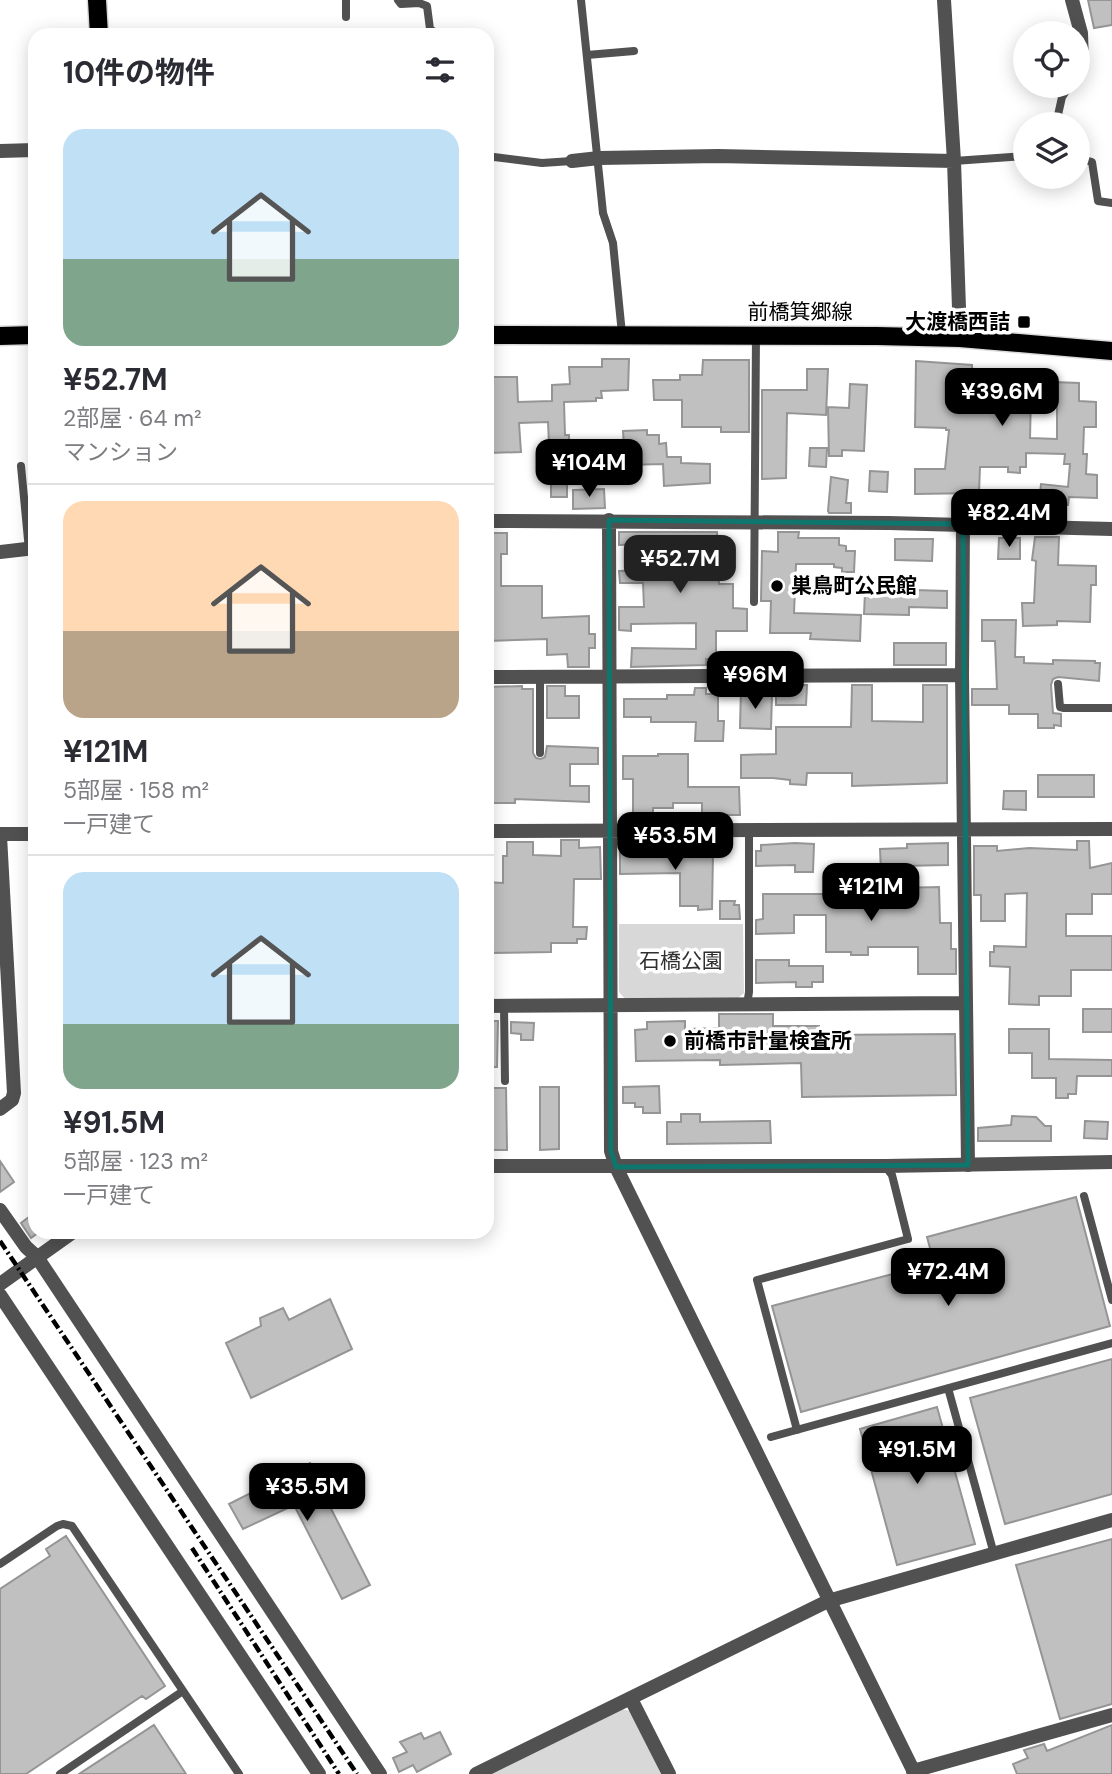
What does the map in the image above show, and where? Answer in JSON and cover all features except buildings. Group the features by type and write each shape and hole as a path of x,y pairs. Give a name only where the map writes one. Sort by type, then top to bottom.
{"main road":[{"path":"97,0 99,28"},
{"path":"0,336 28,335"},
{"name":"前橋箕郷線","path":"494,335 960,338 1112,351"}],"street":[{"path":"944,0 954,161 960,338"},
{"path":"1072,0 1078,21"},
{"path":"0,151 28,150"},
{"path":"572,161 718,156 954,161"},
{"path":"609,520 609,1005 611,1151 616,1167 914,1773 1112,1715"},
{"path":"494,521 963,524 1112,530"},
{"path":"963,524 964,1003 968,1165"},
{"path":"0,552 28,549"},
{"path":"494,677 962,675"},
{"path":"494,831 1112,829"},
{"path":"0,1109 12,1100 14,1093 0,835 28,834"},
{"path":"494,1006 964,1003"},
{"path":"494,1166 885,1166 1112,1162"},
{"path":"0,1210 26,1247 37,1257 380,1774"},
{"path":"0,1284 63,1239"},
{"path":"0,1295 319,1774"},
{"path":"476,1774 828,1601 1112,1520"},
{"path":"631,1699 668,1774"}],"lane":[{"path":"345,0 346,17"},
{"path":"398,0 401,4 419,3 427,6 430,28"},
{"path":"581,0 604,214 615,258 622,334"},
{"path":"587,55 634,51"},
{"path":"494,157 542,163 572,161"},
{"path":"954,161 1013,157"},
{"path":"1090,161 1098,201 1112,203"},
{"path":"754,602 756,335"},
{"path":"21,466 28,519"},
{"path":"540,677 540,753"},
{"path":"1058,684 1060,707 1112,708"},
{"path":"747,1005 750,992 749,831"},
{"path":"504,1006 505,1081"},
{"path":"797,1430 757,1280 908,1239 892,1175 885,1166"},
{"path":"1084,1196 1112,1300"},
{"path":"771,1437 1112,1343"},
{"path":"948,1388 993,1554"},
{"path":"0,1563 57,1526 72,1526 239,1774"},
{"path":"60,1774 183,1690"}],"highlighted area":[{"path":"609,520 963,524 968,1165 616,1167 611,1151"}],"green space":[{"name":"石橋公園","path":"619,924 743,924 744,993 738,998 625,999 619,992"},
{"path":"620,1709 631,1711 661,1774 488,1774"}],"railway":[{"path":"0,1241 357,1774"},
{"path":"192,1548 339,1774"}],"place":[{"name":"大渡橋西詰","path":"1024,322"},
{"name":"巣鳥町公民館","path":"777,586"},
{"name":"前橋市計量検査所","path":"670,1041"}]}
